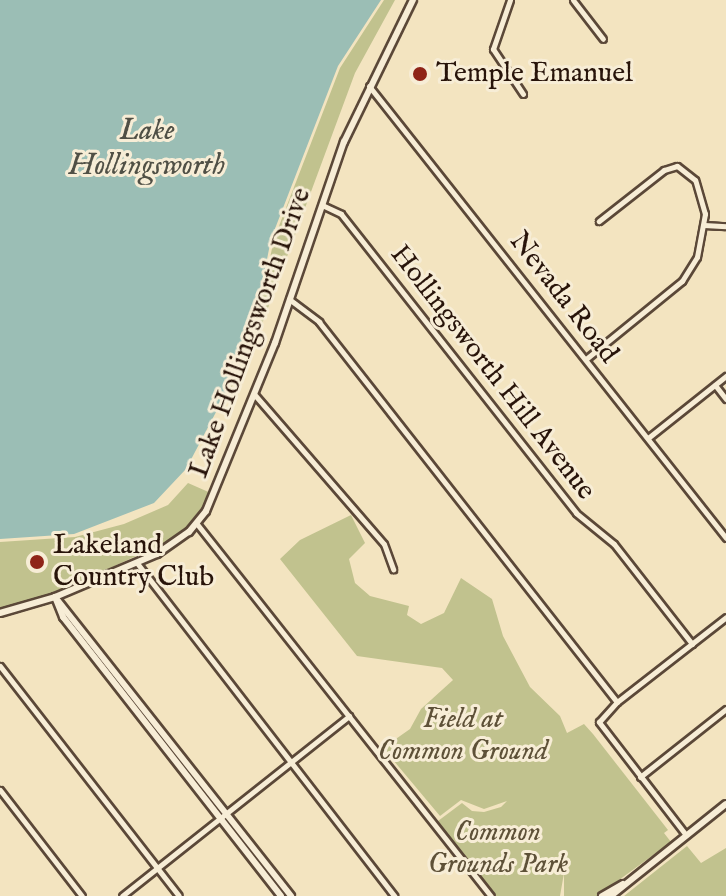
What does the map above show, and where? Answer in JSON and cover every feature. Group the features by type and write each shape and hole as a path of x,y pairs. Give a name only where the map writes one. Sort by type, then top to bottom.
{"street":[{"name":"Lake Hollingsworth Drive","path":"0,613 55,597 137,563 171,546 197,524 222,482 321,204 368,85 413,0"},
{"path":"510,0 493,49 523,94"},
{"path":"573,0 603,39"},
{"name":"Nevada Road","path":"368,85 726,538"},
{"path":"586,359 682,281 697,257 704,225 695,180 677,166 664,170 599,221"},
{"name":"Hollingsworth Hill Avenue","path":"321,204 341,214 576,513 614,544 692,644"},
{"path":"704,225 726,226"},
{"path":"288,299 329,335 617,702"},
{"path":"648,438 726,376"},
{"path":"715,385 726,399"},
{"path":"254,394 384,544 393,569"},
{"path":"197,524 491,896"},
{"path":"137,563 394,896"},
{"path":"55,597 57,608 139,706 281,896"},
{"path":"686,835 600,724 617,702 726,617"},
{"path":"0,666 179,896"},
{"path":"640,777 726,709"},
{"path":"122,896 349,716"},
{"path":"0,790 82,896"},
{"path":"611,896 726,804"},
{"path":"224,816 291,896"},
{"path":"602,896 623,884"}],"green space":[{"path":"384,0 395,0 355,73 255,343 230,390 261,301 274,239 340,68"},
{"path":"188,483 213,494 178,537 55,593 0,610 0,542 75,537 124,524 168,505"},
{"path":"351,515 365,543 349,559 355,583 370,596 409,606 407,615 421,624 444,613 461,578 492,599 503,636 530,687 560,716 567,733 584,724 668,830 664,833 671,842 597,896 564,896 564,873 560,896 491,896 434,824 462,803 472,811 484,812 501,807 507,801 484,809 461,800 440,816 383,748 410,729 421,709 453,680 442,668 357,656 280,559 300,540"},
{"path":"687,846 701,863 726,848 726,896 624,896"}],"water":[{"name":"Lake Hollingsworth","path":"0,0 381,0 338,66 271,239 259,300 225,395 186,469 154,503 74,534 0,539"}],"place":[{"name":"Temple Emanuel","path":"420,74"},
{"name":"Lakeland Country Club","path":"37,562"}],"park label":[{"name":"Field at Common Ground","path":"463,736"},
{"name":"Common Grounds Park","path":"498,849"}]}
